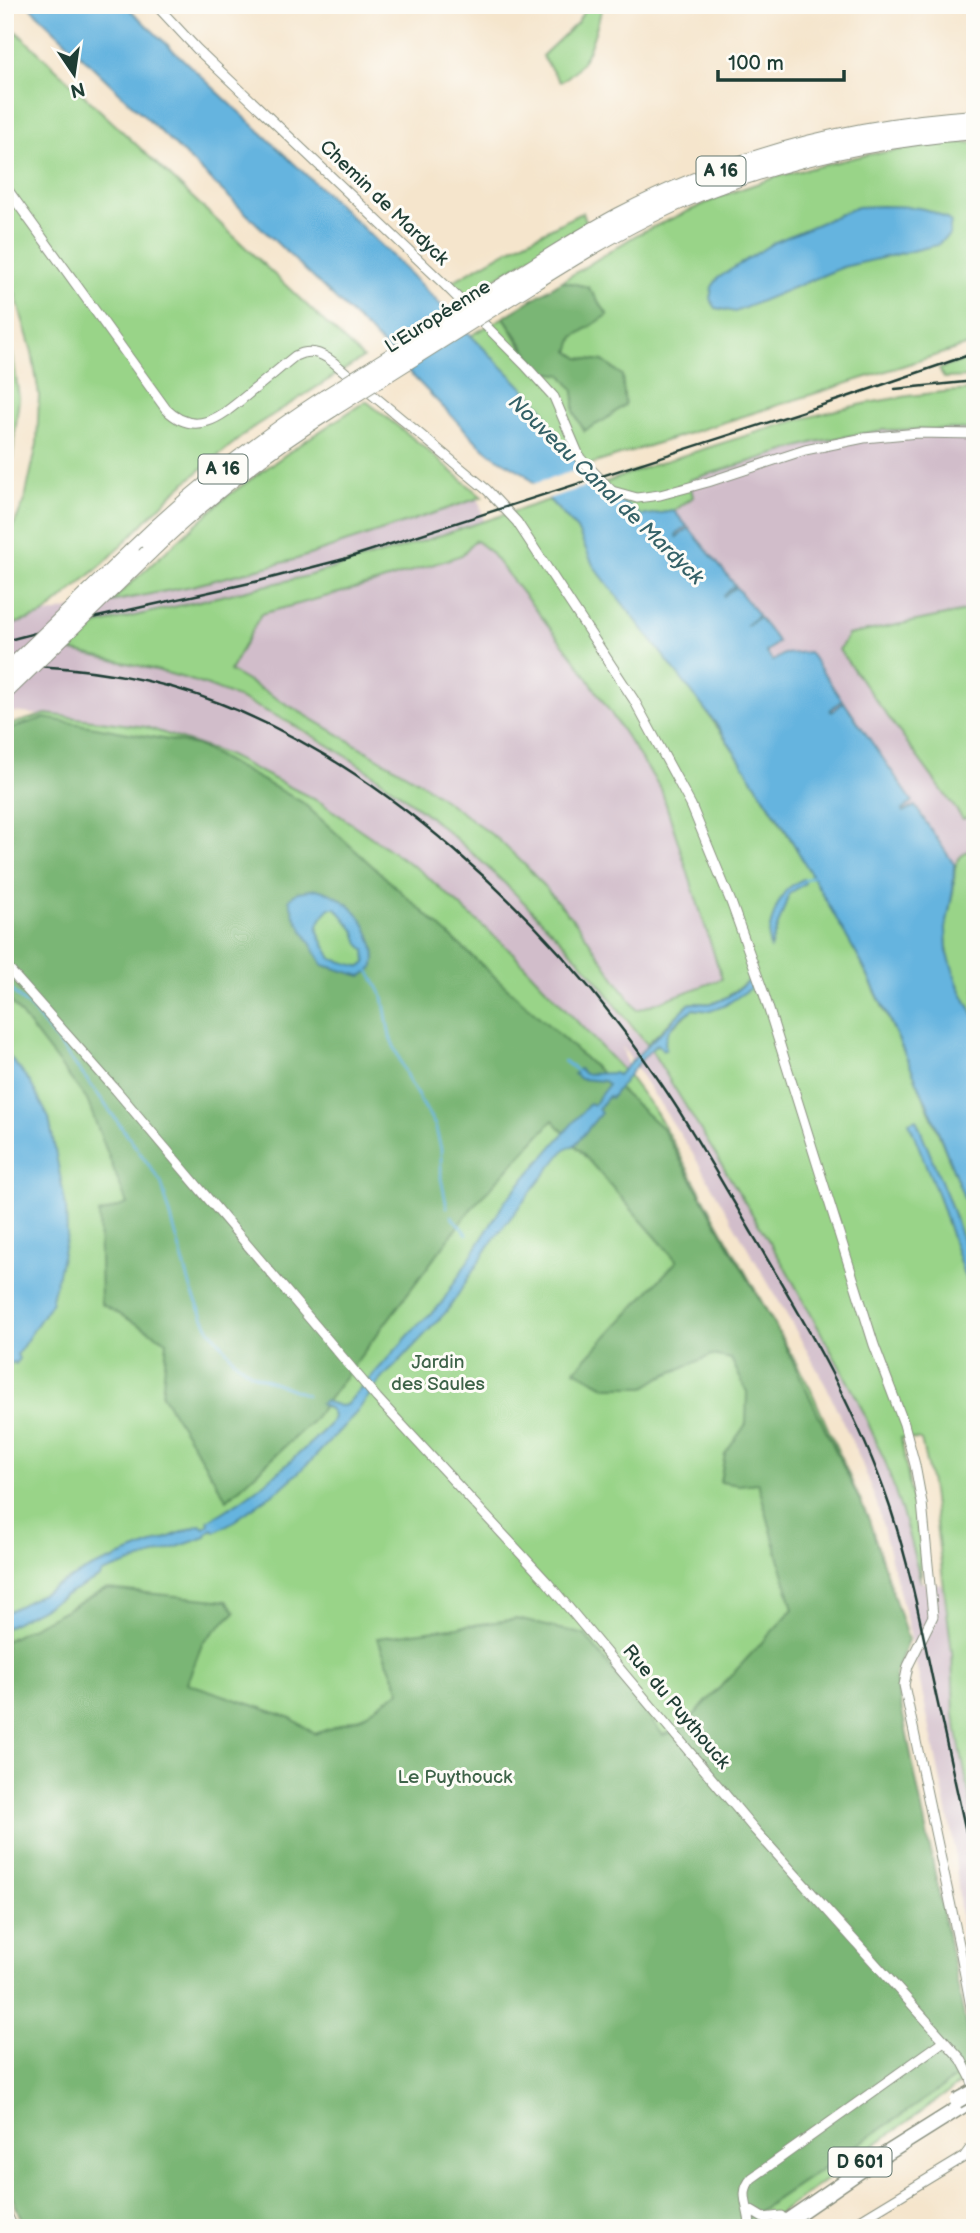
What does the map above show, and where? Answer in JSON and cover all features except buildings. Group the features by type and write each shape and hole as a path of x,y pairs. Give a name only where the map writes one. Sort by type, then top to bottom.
{"highway":[{"name":"L'Européenne","path":"5,674 173,511 220,471 275,431 329,403 498,297 619,216 712,174 793,147 911,124 975,118"},
{"name":"L'Européenne","path":"498,297 664,208 725,183 787,162 835,150 900,138 975,131"},
{"name":"L'Européenne","path":"5,692 200,504 329,403"}],"main road":[{"name":"D 601","path":"765,2228 779,2222 870,2155 975,2094"}],"street":[{"name":"Chemin de Mardyck","path":"156,5 192,45 444,284 525,365 554,397 580,458 607,487 627,496 643,498 708,482 789,455 851,440 918,433 975,434"},
{"path":"5,186 166,409 174,416 194,423 214,420 295,356 314,352 333,362 491,494 525,532 634,700 679,780 704,835 758,975 874,1346 904,1424 915,1465 922,1503 933,1616 908,1667 904,1685 975,2028"},
{"name":"Rue du Puythouck","path":"5,965 116,1090 363,1382 554,1590 755,1830 944,2041 967,2068 975,2094"},
{"path":"750,2228 744,2197 745,2189 752,2178 944,2041"},
{"path":"846,2228 964,2157 975,2142"},
{"path":"748,2209 763,2218 779,2222"},
{"path":"5,2210 13,2228"}],"shaded area":[{"path":"975,429 975,1018 915,806 903,813 902,810 913,803 844,703 831,712 829,709 842,700 774,661 766,652 777,643 747,626 737,587 723,596 734,585 689,528 676,536 687,526 674,511 693,498 689,480 815,442 883,430"},
{"path":"478,496 484,521 307,576 87,627 149,668 208,686 268,713 321,742 365,769 435,821 505,883 595,978 629,1026 651,1050 678,1090 816,1321 858,1400 886,1464 921,1582 942,1585 952,1652 954,1716 975,1826 975,2004 963,1941 954,1844 910,1634 877,1504 861,1461 799,1336 693,1154 622,1046 630,1078 513,953 422,872 320,802 227,755 146,727 5,711 5,627 43,615 179,583"},
{"path":"475,540 490,552 577,662 661,789 722,979 637,1010 578,925 499,840 423,784 230,671 260,614 376,583 462,555"}],"green space":[{"path":"587,5 603,5 593,39 578,67 560,82 542,56 578,22"},
{"path":"5,21 363,358 255,426 174,492 104,563 43,615 5,627 5,543 24,503 37,444 39,395 32,352 5,259"},
{"path":"954,142 975,143 975,343 582,467 554,435 541,407 470,336 504,317 522,348 562,375 574,391 574,412 584,431 603,361 579,358 569,351 588,287 562,281 638,234 724,195 779,176 865,155"},
{"path":"583,212 587,224 465,296 450,283 510,249"},
{"path":"562,281 588,287 608,315 574,337 569,351 579,358 603,361 622,375 625,405 584,431 574,412 574,391 562,375 540,371 504,317"},
{"path":"5,322 19,398 10,479 5,490"},
{"path":"975,357 975,377 944,378 939,369"},
{"path":"975,390 975,429 883,430 815,442 689,480 693,497 674,511 641,516 599,486 626,474 808,417 907,396"},
{"path":"366,401 482,497 297,559 192,586 110,602 226,497"},
{"path":"549,500 577,529 597,570 691,690 744,765 808,867 861,962 911,1066 975,1226 975,1276 948,1198 910,1122 939,1198 975,1308 975,1826 954,1715 952,1652 931,1484 921,1440 901,1438 920,1544 921,1582 886,1464 858,1400 786,1269 651,1050 657,1044 661,1046 665,1033 693,1009 710,1011 751,979 717,1002 689,1004 647,1044 584,965 511,890 433,820 348,757 256,706 208,686 64,649 87,627 307,576","holes":["475,540 490,552 577,662 661,789 722,979 637,1010 578,925 527,867 499,840 423,784 230,671 261,614 376,583 462,555"]},
{"path":"975,609 975,814 963,819 839,650 848,635"},
{"name":"Le Puythouck","path":"46,714 146,727 227,755 320,802 422,872 513,953 630,1078 657,1114 810,1388 869,1520 961,2083 759,2228 25,2228 11,2194 5,2188 5,726"},
{"name":"Le Puythouck","path":"44,718 197,745 302,802 662,1128 780,1335 869,1520 908,1640 895,1676 974,2066 734,2228 25,2228 11,2194 5,2188 5,1641 106,1589 227,1601 235,1612 203,1642 187,1683 291,1718 315,1734 361,1717 400,1691 377,1638 517,1619 585,1635 663,1735 683,1727 793,1609 758,1483 739,1485 720,1482 725,1454 746,1424 747,1392 731,1359 712,1355 661,1377 645,1387 606,1387 575,1370 677,1261 553,1120 471,1209 312,1421 227,1500 162,1395 167,1341 101,1304 99,1214 127,1204 87,1100 5,994 5,730","holes":["298,892 356,912 374,965 361,976 323,965"]},
{"path":"975,847 975,1018 951,965 946,930 955,866 966,852"}],"water":[{"path":"28,5 125,5 382,246 536,401 544,411 556,439 606,493 641,516 674,511 687,526 677,537 689,528 735,585 723,597 736,587 758,615 746,626 759,617 778,642 766,652 773,661 784,654 809,652 842,700 830,710 832,712 844,702 913,802 902,810 903,812 915,806 954,864 953,890 946,928 947,951 958,985 975,1018 975,1226 930,1110 885,1010 861,962 784,827 717,725 593,565 577,529 524,473 479,444 369,331"},
{"path":"857,207 918,208 934,212 951,222 949,235 937,245 843,267 735,312 716,308 710,299 712,287 718,278 773,243"},
{"path":"803,879 805,883 789,894 770,948 770,928 778,905 786,891"},
{"path":"317,889 323,891 343,901 356,912 373,944 375,959 370,970 361,976 323,965 294,915 289,899 298,892","holes":["330,908 336,908 355,931 359,944 365,950 366,963 361,967 332,959 320,938 319,922"]},
{"path":"751,979 754,986 724,1006 710,1011 693,1009 669,1030 664,1050 657,1044 638,1063 611,1098 609,1096 598,1109 601,1113 575,1145 565,1149 493,1240 448,1310 382,1378 356,1413 312,1460 280,1489 234,1521 215,1532 213,1529 206,1537 102,1573 100,1577 5,1628 5,1613 91,1568 200,1525 204,1528 209,1524 208,1521 257,1489 287,1465 330,1424 333,1417 331,1410 320,1404 324,1401 346,1405 417,1326 441,1304 506,1200 608,1085 604,1081 580,1079 574,1074 579,1069 584,1074 618,1075 689,1004 722,1000"},
{"path":"5,1051 30,1082 49,1118 66,1207 67,1236 51,1303 17,1355 19,1358 16,1364 12,1362 5,1371"},
{"path":"916,1119 948,1198 975,1276 975,1308 939,1198 909,1122"}],"pier":[{"path":"586,467 601,482 544,500 530,485"}],"waterway":[{"path":"803,881 816,874"},
{"path":"369,971 383,997 390,1037 409,1081 435,1125 441,1149 441,1178 447,1207"},
{"path":"5,984 33,1011 161,1182 192,1292 208,1327 236,1362 252,1374 307,1395"},
{"path":"564,1061 578,1072"},
{"path":"451,1216 467,1234"}],"railway":[{"path":"5,641 344,559 841,399 975,353"},
{"path":"895,389 975,381"},
{"path":"5,665 87,670 167,686 219,703 281,731 341,765 400,806 456,851 558,952 603,1005 658,1079 712,1165 823,1357 871,1456 892,1513 911,1582 975,1873"}],"water label":[{"name":"Nouveau Canal de Mardyck","path":"606,490"}],"park label":[{"name":"Jardin des Saules","path":"438,1373"}]}
